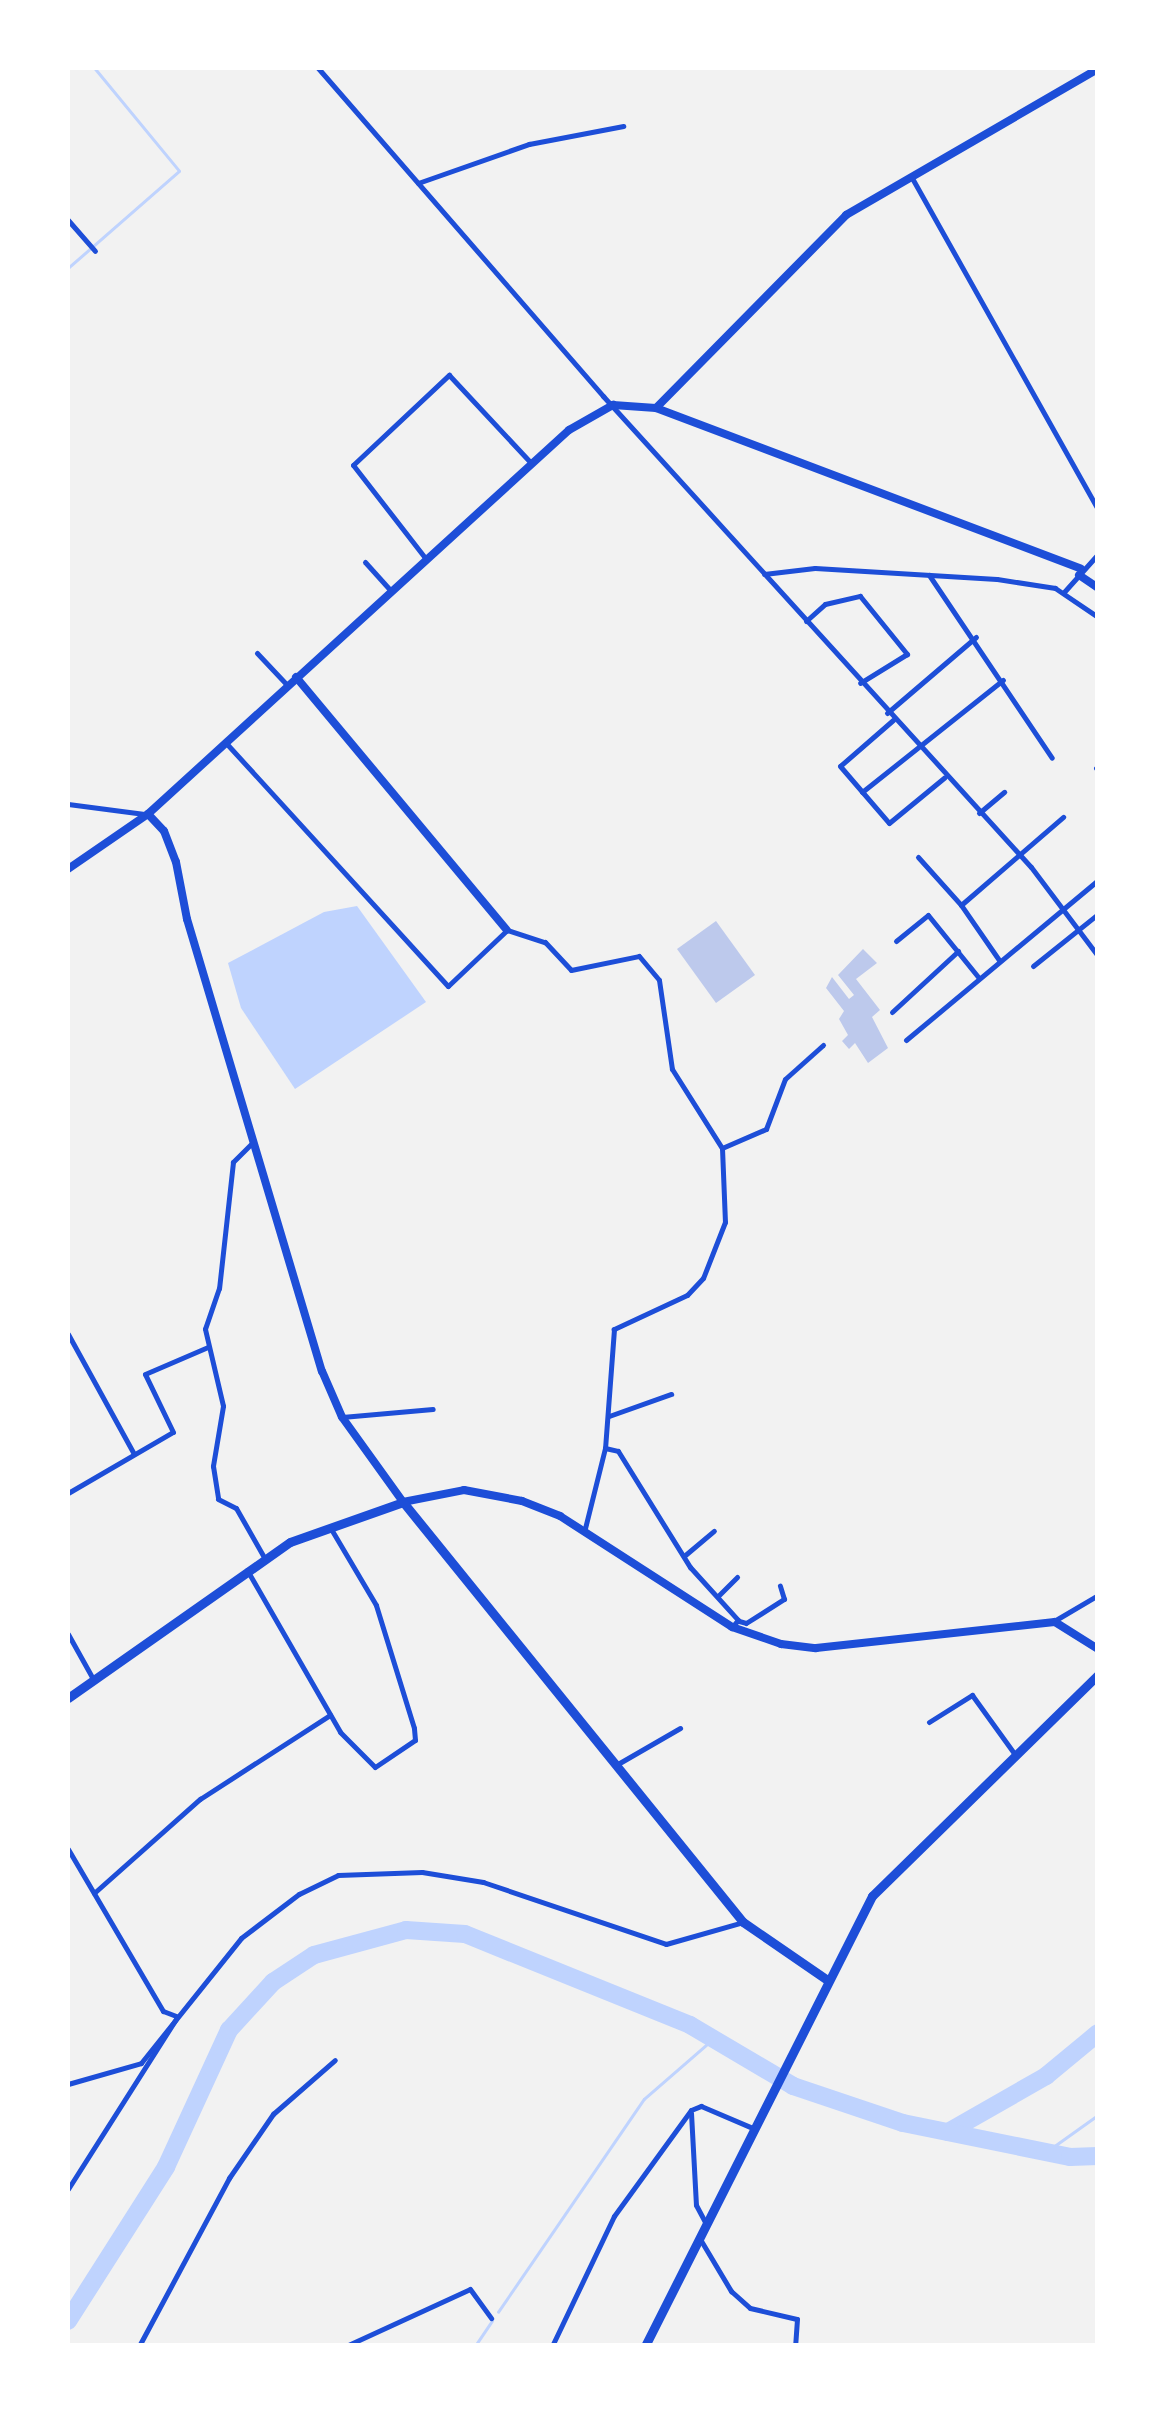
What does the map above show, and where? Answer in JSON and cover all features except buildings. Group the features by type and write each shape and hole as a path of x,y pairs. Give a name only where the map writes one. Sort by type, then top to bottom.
{"main road":[{"path":"656,408 821,236 910,175 1091,70"},
{"path":"68,869 148,814 531,463 580,422 613,405 656,408 1080,572 1098,588"},
{"path":"296,677 507,930"},
{"path":"148,814 164,830 176,862 252,1143 342,1417 403,1502 743,1922 826,1979"},
{"path":"68,1698 264,1557 330,1526 403,1502 484,1492 560,1516 735,1624 816,1648 1052,1622 1072,1627 1098,1649"},
{"path":"645,2346 826,1979 872,1896 1098,1675"}],"street":[{"path":"318,68 887,714 1018,854 1098,956"},
{"path":"418,183 528,144 622,126"},
{"path":"910,175 1098,510"},
{"path":"68,220 95,251"},
{"path":"426,559 352,466 449,375 531,463"},
{"path":"1064,592 1098,554"},
{"path":"364,562 391,590"},
{"path":"764,574 815,568 930,575 1064,592 1098,617"},
{"path":"930,575 976,637 1052,758"},
{"path":"806,621 825,604 860,596 907,654 860,683"},
{"path":"887,714 976,637"},
{"path":"257,653 286,685"},
{"path":"862,792 914,744 934,739 1004,680"},
{"path":"893,720 840,766 889,823 944,778"},
{"path":"226,743 448,986 507,930 545,942 571,970 639,956 659,980 672,1070 722,1148 725,1222 718,1246 687,1295 614,1329 605,1448 584,1532"},
{"path":"979,813 1004,792"},
{"path":"68,804 148,814"},
{"path":"961,905 1063,817"},
{"path":"918,857 961,905 999,960"},
{"path":"906,1040 1062,906 1098,880"},
{"path":"1033,966 1098,914"},
{"path":"896,941 928,915 979,978"},
{"path":"892,1012 958,951"},
{"path":"722,1148 766,1129 784,1078 823,1044"},
{"path":"252,1143 233,1162 219,1288 205,1329 223,1406 213,1466 218,1499 236,1508 264,1557"},
{"path":"68,1334 133,1452"},
{"path":"68,1493 133,1452 174,1432 145,1374 208,1348"},
{"path":"609,1416 671,1394"},
{"path":"342,1417 433,1408"},
{"path":"605,1448 618,1451 684,1556 718,1596 735,1624 746,1623 784,1600 780,1586"},
{"path":"246,1569 330,1714 376,1767 414,1740 376,1605 330,1526"},
{"path":"684,1556 714,1531"},
{"path":"718,1596 737,1577"},
{"path":"1052,1622 1098,1596"},
{"path":"68,1634 94,1682"},
{"path":"928,1722 972,1696 1016,1756"},
{"path":"94,1894 200,1799 330,1714"},
{"path":"616,1766 680,1728"},
{"path":"68,1849 163,2011 176,2016"},
{"path":"68,2084 141,2063 176,2016 257,1924 338,1874 422,1872 483,1882 666,1944 743,1922"},
{"path":"68,2190 174,2030 176,2016"},
{"path":"139,2346 229,2178 273,2114 335,2060"},
{"path":"552,2346 606,2229 691,2110 702,2106 756,2127"},
{"path":"691,2110 696,2205 707,2226"},
{"path":"700,2239 731,2291 750,2308 797,2318 794,2346"},
{"path":"346,2346 470,2289 491,2318"}],"water":[{"path":"357,906 426,1002 295,1089 241,1008 228,963 324,912"}],"waterway":[{"path":"68,268 179,171 94,68"},
{"path":"68,2321 166,2167 229,2030 273,1982 314,1955 406,1930 465,1934 690,2025 793,2086 903,2123 1070,2157 1098,2156"},
{"path":"948,2132 1046,2076 1098,2033"},
{"path":"498,2312 644,2099 713,2039"},
{"path":"1046,2152 1098,2115"},
{"path":"475,2346 492,2321"}]}
